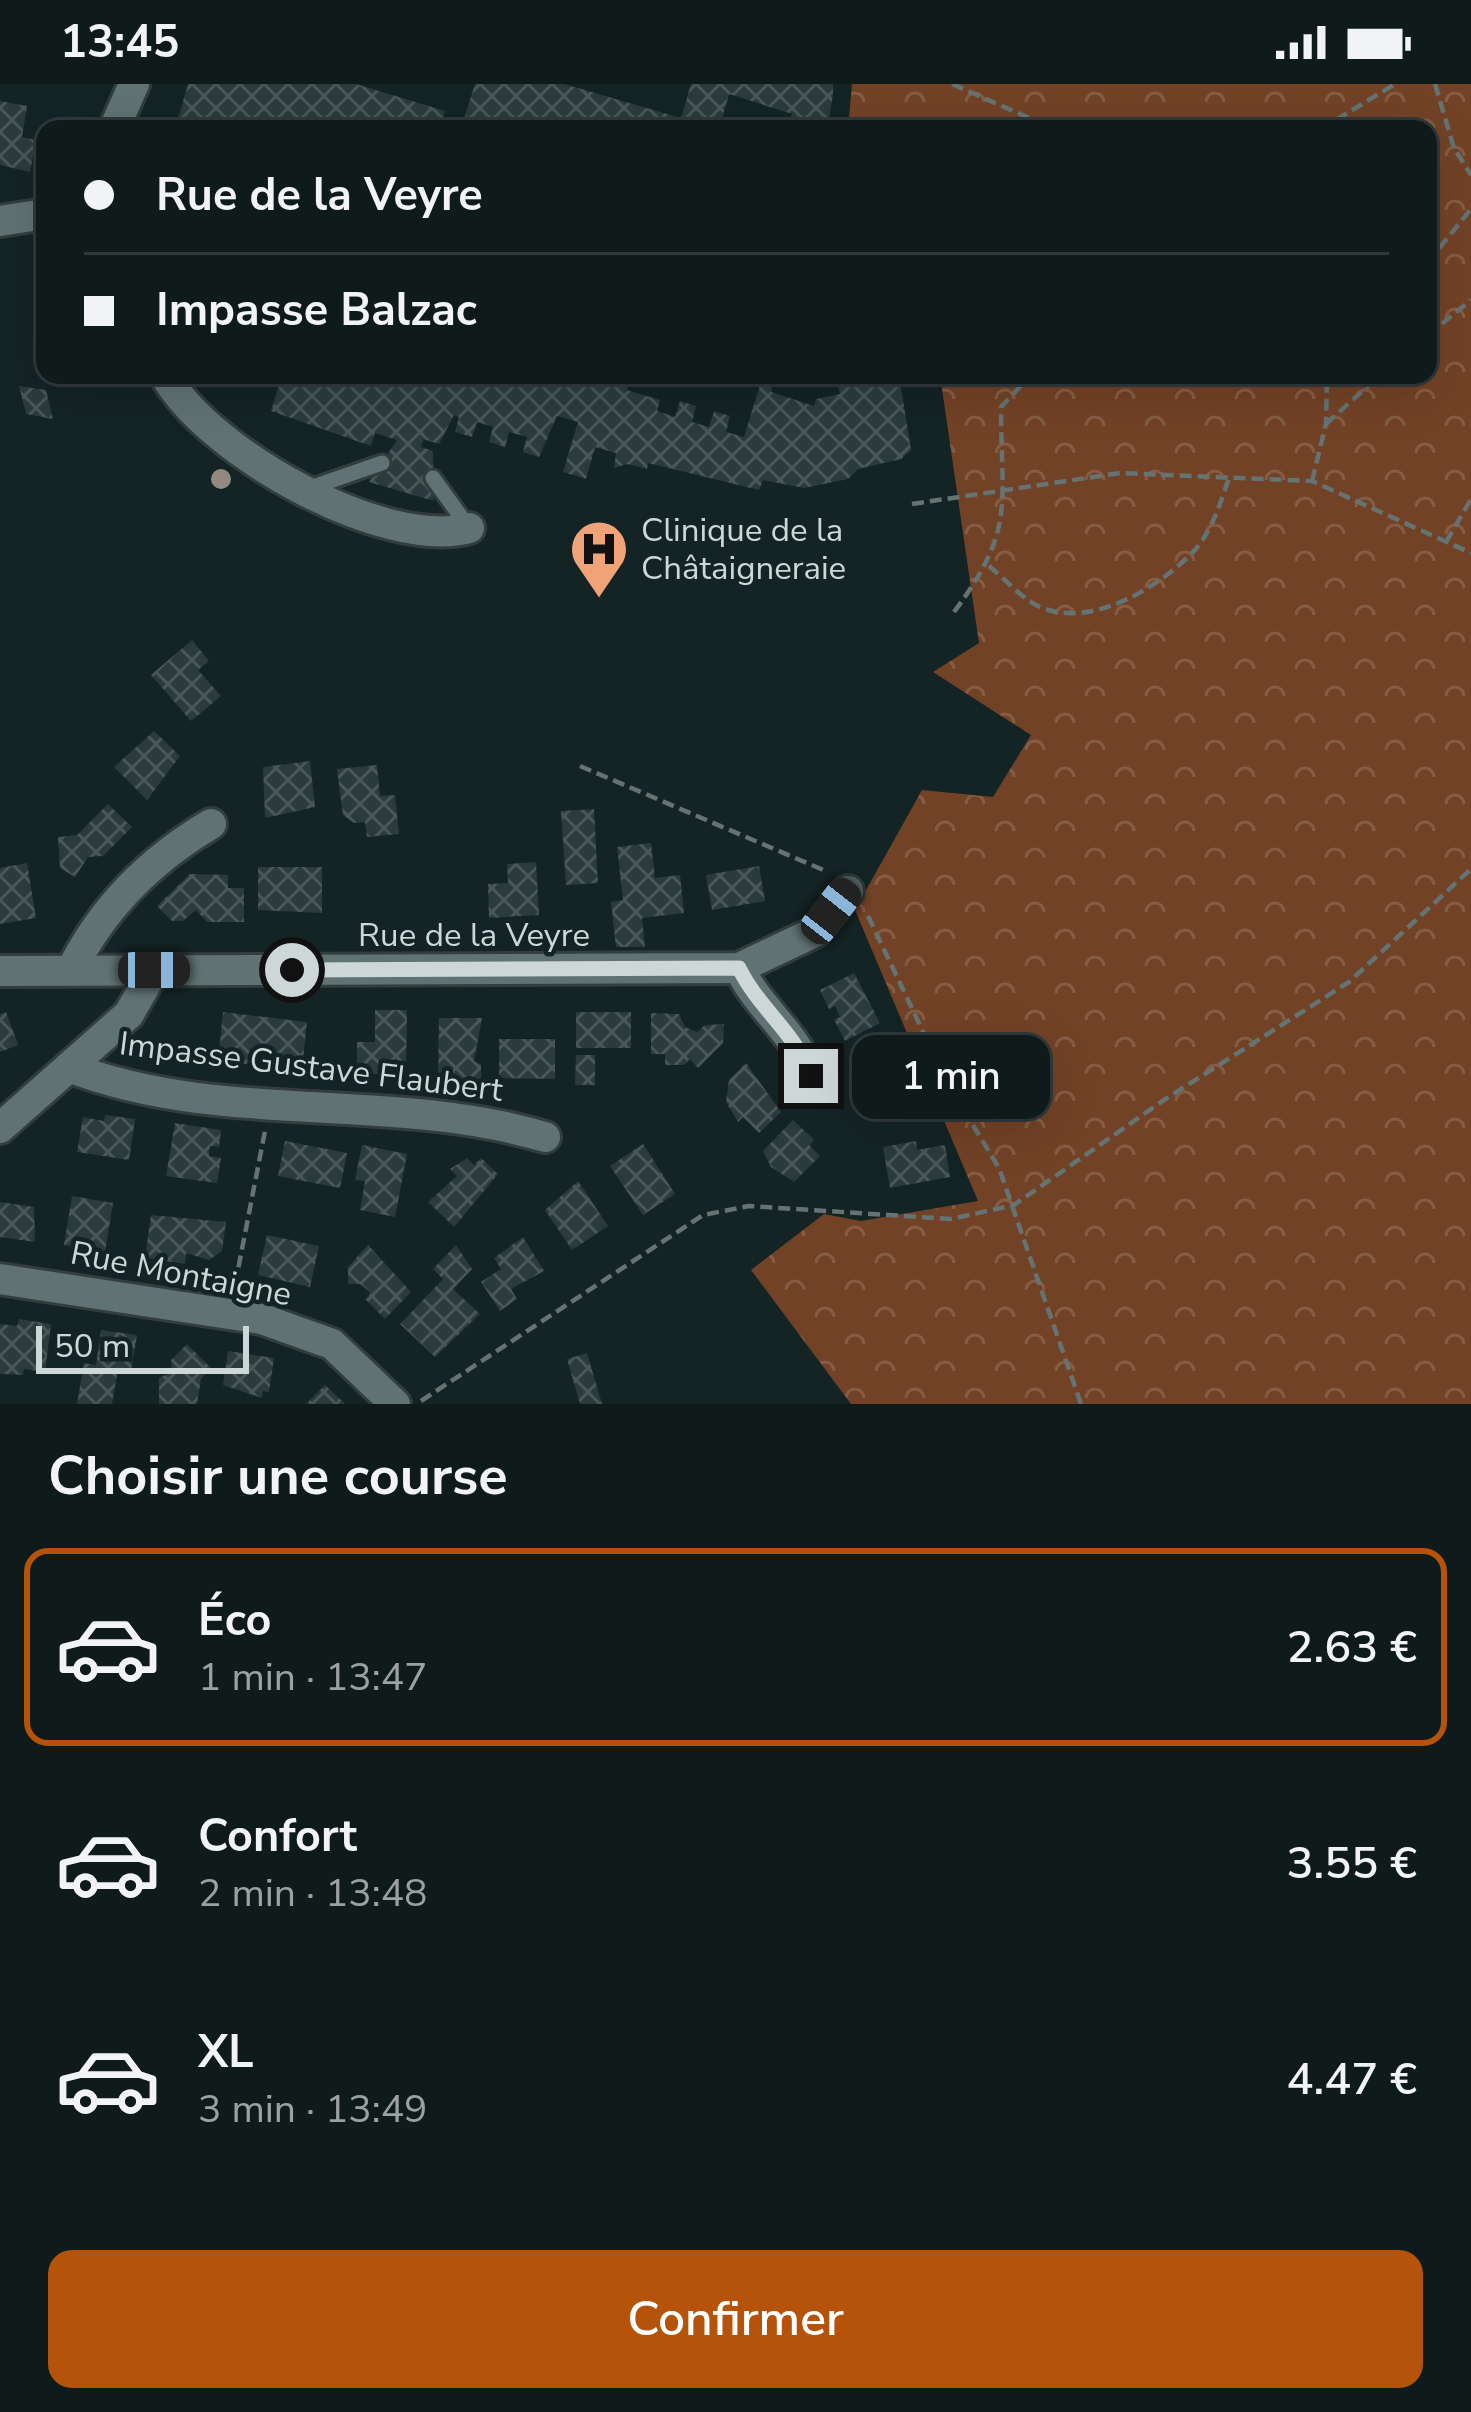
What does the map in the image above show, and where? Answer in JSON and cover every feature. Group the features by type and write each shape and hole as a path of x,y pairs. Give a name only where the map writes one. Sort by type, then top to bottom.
{"street":[{"path":"118,120 134,84"},
{"path":"0,221 36,215"},
{"path":"171,384 191,412 254,466 389,524 451,533 469,528"},
{"path":"72,969 93,926 169,849 211,824"},
{"name":"Rue de la Veyre","path":"0,970 739,968 815,932 848,891"},
{"path":"739,968 750,989 801,1047 811,1076"},
{"path":"0,1128 129,1014 154,970"},
{"name":"Impasse Gustave Flaubert","path":"69,1067 115,1085 270,1106 493,1121 545,1137"},
{"name":"Rue Montaigne","path":"0,1279 262,1319 332,1344 395,1404"}],"lane":[{"path":"307,489 382,463"},
{"path":"433,478 469,528"}],"path":[{"path":"952,84 1034,120"},
{"path":"1336,120 1395,84"},
{"path":"1435,84 1454,148 1471,176"},
{"path":"1437,251 1471,209"},
{"path":"1437,327 1471,299"},
{"path":"954,611 988,566 1004,526 1001,407 1023,384"},
{"path":"1312,481 1326,424 1324,384"},
{"path":"1326,424 1371,384"},
{"path":"912,504 1120,473 1312,481 1347,492 1471,553"},
{"path":"988,566 1038,607 1075,615 1106,609 1194,551 1212,523 1230,475"},
{"path":"1446,542 1471,499"},
{"path":"580,766 828,871 866,912 1014,1205 1081,1404"},
{"path":"417,1404 703,1215 749,1207 951,1220 1014,1205 1164,1100 1349,982 1471,869"},
{"path":"229,1314 270,1106"}],"green space":[{"path":"852,84 1471,84 1471,1404 851,1404 751,1270 824,1214 861,1221 978,1201 855,910 922,790 993,797 1031,735 933,672 979,643 941,384 1437,384 1437,120 849,120"}],"building":[{"path":"188,84 356,84 445,111 442,120 178,120"},
{"path":"475,84 564,84 681,118 691,84 833,84 829,120 790,120 792,114 729,94 722,120 464,119"},
{"path":"0,101 27,106 22,137 36,140 30,172 0,165"},
{"path":"279,384 629,384 627,390 660,400 657,411 675,417 680,401 696,406 692,422 709,427 714,411 730,416 726,432 744,437 760,384 773,384 771,392 814,406 816,399 840,394 837,384 900,384 911,450 901,459 858,469 848,479 804,488 763,480 759,490 648,463 647,469 627,464 614,468 616,453 595,447 586,479 563,472 578,422 557,416 539,457 523,452 527,437 509,432 505,447 489,442 493,427 477,422 472,437 455,432 459,417 454,415 439,444 423,439 421,447 433,451 434,501 369,482 397,440 375,433 371,446 271,411"},
{"path":"19,386 46,390 53,419 26,414"},
{"path":"192,640 209,661 198,670 221,696 191,721 151,675"},
{"path":"154,731 180,756 147,800 114,767"},
{"path":"310,761 315,807 265,818 263,767"},
{"path":"377,765 380,796 395,795 399,834 367,837 365,822 354,823 343,815 337,769"},
{"path":"108,804 132,827 103,856 88,857 75,877 60,868 58,837 77,835"},
{"path":"594,809 598,883 566,885 561,811"},
{"path":"651,843 655,878 680,875 684,913 642,918 645,947 616,947 611,902 623,900 617,847"},
{"path":"536,862 539,915 489,918 488,884 508,883 507,864"},
{"path":"27,863 36,918 0,924 0,868"},
{"path":"759,866 765,901 712,910 706,875"},
{"path":"258,867 322,867 322,913 258,910"},
{"path":"190,874 228,875 228,888 244,888 244,922 207,922 196,910 183,921 172,921 157,906"},
{"path":"854,973 880,1023 845,1041 834,1020 840,1017 835,1006 829,1009 820,990"},
{"path":"375,1010 407,1010 406,1074 357,1074 357,1042 375,1042"},
{"path":"6,1012 18,1045 0,1052 0,1014"},
{"path":"223,1012 307,1022 302,1070 218,1061"},
{"path":"576,1012 631,1012 631,1048 576,1048"},
{"path":"651,1013 679,1014 685,1027 697,1032 705,1025 724,1024 723,1043 698,1068 690,1059 684,1065 665,1065 665,1054 651,1054"},
{"path":"439,1018 482,1018 474,1061 481,1065 481,1080 438,1079"},
{"path":"499,1039 555,1039 555,1079 499,1078"},
{"path":"886,1043 910,1091 872,1110 854,1060"},
{"path":"576,1055 595,1055 595,1085 575,1085"},
{"path":"746,1063 781,1112 759,1133 743,1117 738,1122 726,1102 729,1080"},
{"path":"105,1115 135,1119 129,1160 77,1152 83,1117 104,1121"},
{"path":"793,1120 814,1140 809,1145 820,1156 794,1182 771,1167 763,1151"},
{"path":"175,1123 221,1130 219,1147 210,1146 209,1156 221,1158 217,1183 166,1176"},
{"path":"285,1141 347,1153 340,1188 278,1176"},
{"path":"916,1141 917,1150 945,1145 950,1177 890,1188 883,1147"},
{"path":"643,1144 675,1194 643,1215 610,1166"},
{"path":"362,1145 407,1154 395,1217 360,1210 365,1181 355,1180"},
{"path":"467,1158 474,1165 481,1158 498,1174 454,1227 428,1202 457,1176 450,1169"},
{"path":"578,1181 608,1226 572,1250 545,1210"},
{"path":"72,1196 113,1203 105,1252 64,1245"},
{"path":"0,1202 34,1207 35,1242 0,1237"},
{"path":"151,1215 226,1222 222,1251 209,1260 186,1253 185,1264 145,1258"},
{"path":"267,1235 319,1246 310,1287 258,1275"},
{"path":"523,1237 544,1271 511,1289 517,1299 500,1311 481,1282 501,1269 494,1258"},
{"path":"368,1245 411,1292 385,1319 365,1299 371,1293 360,1284 348,1284 348,1267"},
{"path":"456,1245 472,1269 453,1289 480,1314 435,1357 400,1324 443,1279 433,1269"},
{"path":"19,1319 51,1324 45,1372 24,1369 23,1375 0,1374 0,1324 17,1326"},
{"path":"101,1330 137,1335 131,1371 118,1369 112,1404 77,1404 84,1363 96,1365"},
{"path":"187,1344 211,1368 201,1379 197,1404 159,1404 159,1378 172,1372 171,1360"},
{"path":"228,1351 274,1358 269,1392 263,1391 262,1398 223,1385"},
{"path":"587,1353 602,1404 580,1404 567,1359"},
{"path":"325,1385 337,1396 345,1404 306,1404"}],"place":[{"name":"Clinique de la Châtaigneraie","path":"599,600"}],"route":[{"path":"292,970 739,968 750,989 801,1047 811,1076"}]}
